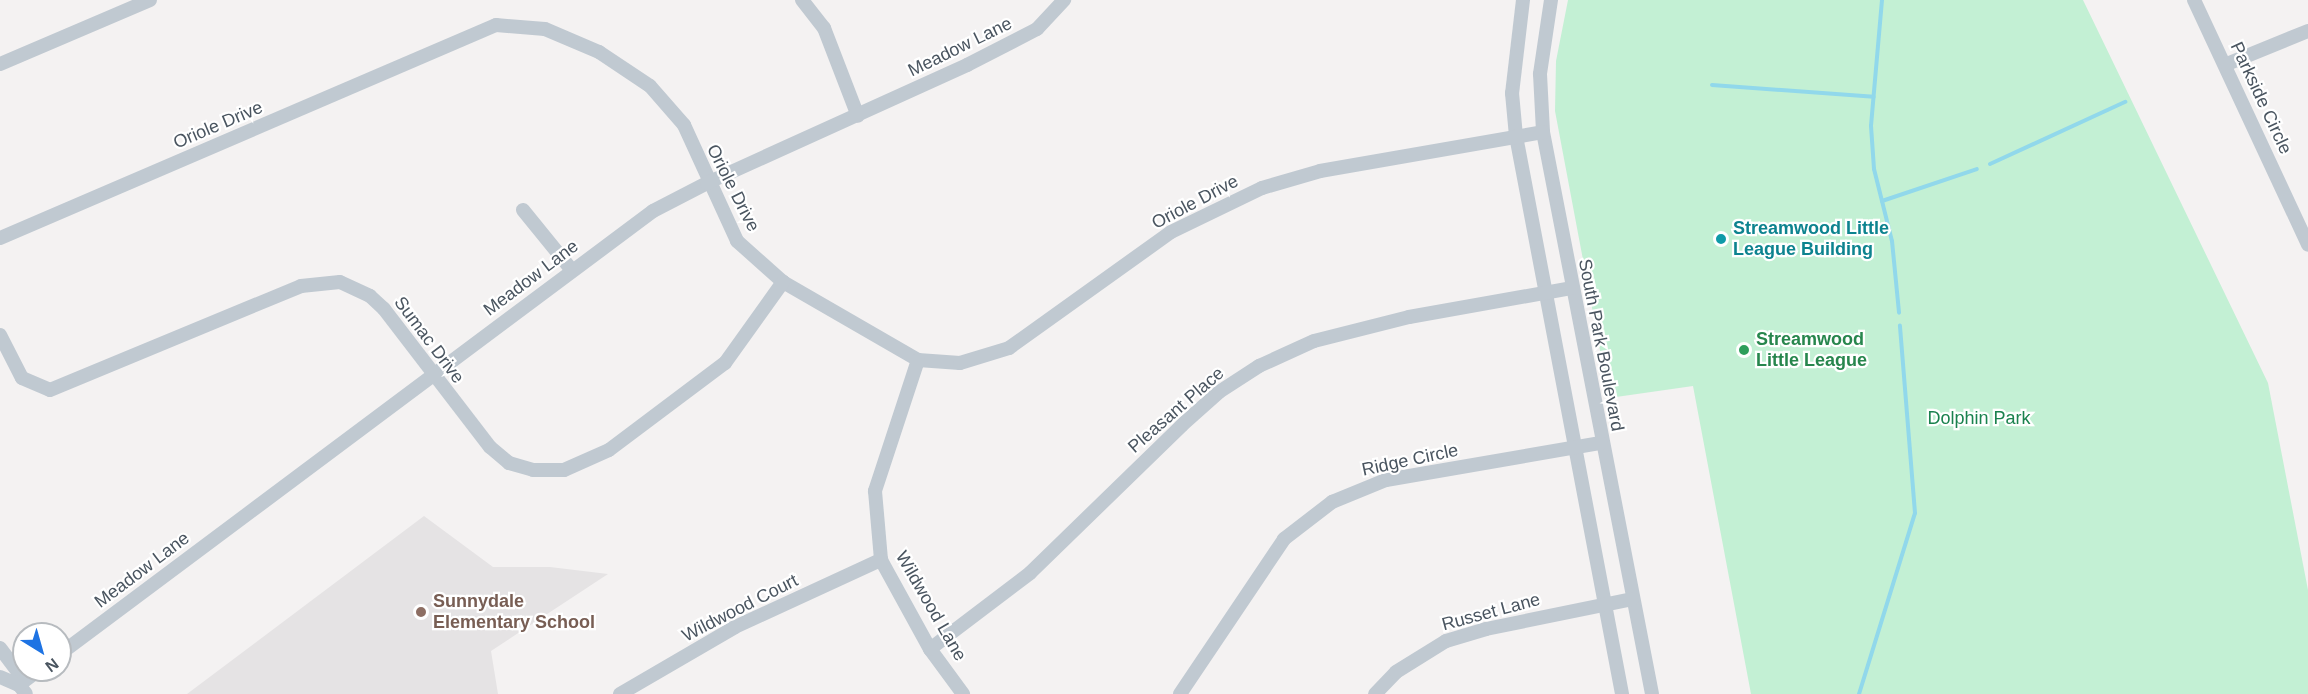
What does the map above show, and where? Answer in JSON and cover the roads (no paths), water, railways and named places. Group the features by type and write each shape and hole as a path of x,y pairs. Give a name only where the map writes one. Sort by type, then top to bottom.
{"street":[{"path":"0,64 150,0"},
{"path":"802,0 824,28 858,116"},
{"name":"Meadow Lane","path":"72,645 571,269 653,211 707,183 858,116 1037,29 1064,0"},
{"path":"1523,0 1513,83 1516,136 1622,694"},
{"name":"Parkside Circle","path":"2194,0 2227,64 2308,245"},
{"name":"South Park Boulevard","path":"1546,2 1540,74 1543,132 1601,444 1652,694"},
{"name":"Oriole Drive","path":"0,238 496,25 545,29 599,52 651,86 684,125 707,183 737,241 783,282 918,360 960,363 1008,348 1171,232 1262,188 1320,171 1543,132"},
{"path":"2227,64 2308,31"},
{"path":"523,210 571,269"},
{"name":"Sumac Drive","path":"0,335 21,378 39,388 55,389 301,286 332,282 356,288 376,301 477,433 509,462 532,470 564,470 609,450 725,363 783,282"},
{"name":"Pleasant Place","path":"930,650 1030,573 1182,425 1219,392 1259,366 1314,342 1409,317 1572,288"},
{"name":"Wildwood Lane","path":"918,360 875,491 880,560 930,650 963,694"},
{"name":"Ridge Circle","path":"1180,694 1284,539 1332,502 1386,480 1601,444"},
{"name":"Wildwood Court","path":"620,694 735,627 880,560"},
{"name":"Russet Lane","path":"1375,694 1396,672 1446,641 1486,629 1632,600"},
{"path":"0,648 18,672 22,690"},
{"path":"0,677 22,690"}],"waterway":[{"path":"1882,0 1871,126 1874,169 1892,241 1899,313"},
{"path":"1712,85 1874,97"},
{"path":"1990,164 2125,102"},
{"path":"1882,201 1977,169"},
{"path":"1859,694 1915,513 1900,326"}],"place":[{"name":"Streamwood Little League Building","path":"1721,239"},
{"name":"Streamwood Little League","path":"1744,350"},
{"name":"Sunnydale Elementary School","path":"421,612"}],"park label":[{"name":"Dolphin Park","path":"1979,418"}]}
